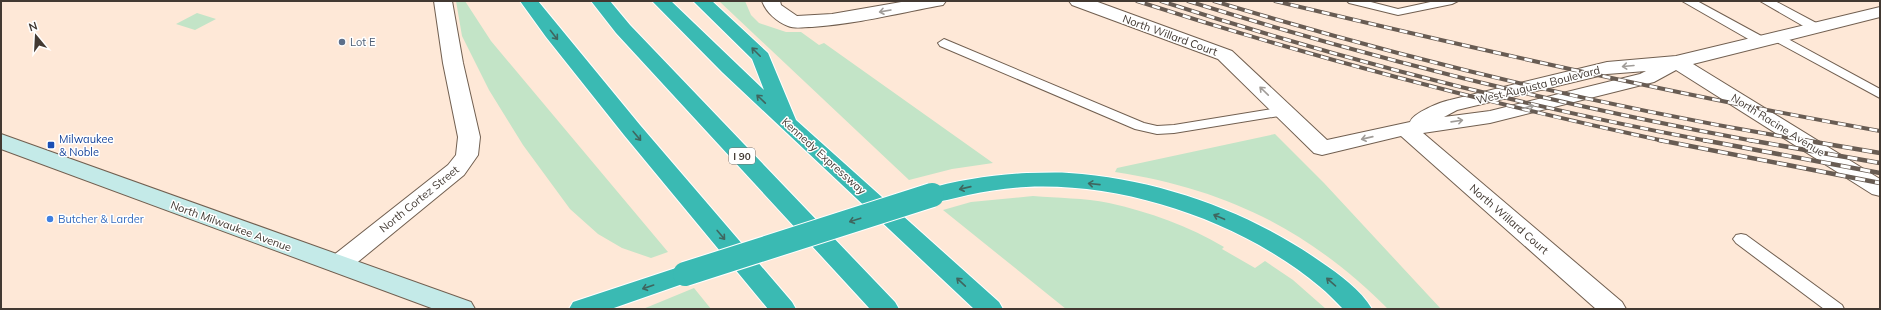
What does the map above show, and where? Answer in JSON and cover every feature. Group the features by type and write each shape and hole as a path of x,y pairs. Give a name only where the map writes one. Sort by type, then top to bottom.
{"highway":[{"name":"I 90","path":"600,1 623,29 886,309"},
{"name":"Kennedy Expressway","path":"661,1 680,22 789,126 914,238 990,309"},
{"path":"702,1 761,57 789,126"},
{"path":"527,2 632,130 784,309"},
{"path":"582,309 685,274 932,195 983,184 1028,180 1068,181 1108,185 1156,194 1201,210 1249,230 1284,248 1319,272 1359,309"}],"main road":[{"name":"North Milwaukee Avenue","path":"1,141 462,309"}],"street":[{"name":"North Cortez Street","path":"338,264 456,170 467,159 468,137 453,63 443,1"},
{"path":"771,1 773,7 793,22 832,20 937,1"},
{"name":"North Willard Court","path":"1078,1 1225,55 1322,148"},
{"name":"West Augusta Boulevard","path":"1322,148 1405,129 1498,115 1647,78 1676,62 1880,12"},
{"name":"North Racine Avenue","path":"1676,62 1880,189"},
{"name":"North Willard Court","path":"1405,129 1613,309"}],"lane":[{"path":"1354,1 1398,12 1452,1"},
{"path":"1688,1 1880,94"},
{"path":"1766,1 1816,28"},
{"path":"944,43 1140,126 1157,130 1174,129 1284,111"},
{"path":"1741,239 1836,309"}],"green space":[{"path":"456,1 465,1 491,41 668,252 651,258 622,248 598,234 570,209 523,145 489,90 462,36"},
{"path":"719,1 745,1 751,15 759,23 786,32 801,32 819,45 824,43 993,163 952,169 909,180"},
{"path":"197,13 216,19 195,30 176,24"},
{"path":"1275,134 1324,183 1441,309 1388,309 1358,281 1328,257 1296,235 1264,217 1193,189 1115,172 1117,168"},
{"path":"1033,196 1100,201 1168,220 1211,239 1224,247 1222,249 1255,268 1265,261 1293,280 1326,309 1066,309 943,210 971,202"},
{"path":"694,288 711,309 643,309"}],"railway":[{"path":"1137,1 1202,22 1399,78 1531,111 1663,141"},
{"path":"1161,1 1364,62 1432,80 1569,113 1703,140"},
{"path":"1188,1 1398,62 1469,80 1611,113 1754,141"},
{"path":"1214,1 1287,23 1435,63 1509,81 1658,114 1809,141"},
{"path":"1275,1 1652,87 1880,131"},
{"path":"1659,140 1663,141"},
{"path":"1703,140 1880,173"},
{"path":"1703,140 1708,141"},
{"path":"1749,140 1880,163"},
{"path":"1803,140 1880,153"},
{"path":"1663,141 1880,183"}],"place":[{"name":"Lot E","path":"342,42"},
{"name":"Milwaukee & Noble","path":"51,145"},
{"name":"Butcher & Larder","path":"50,219"}]}
